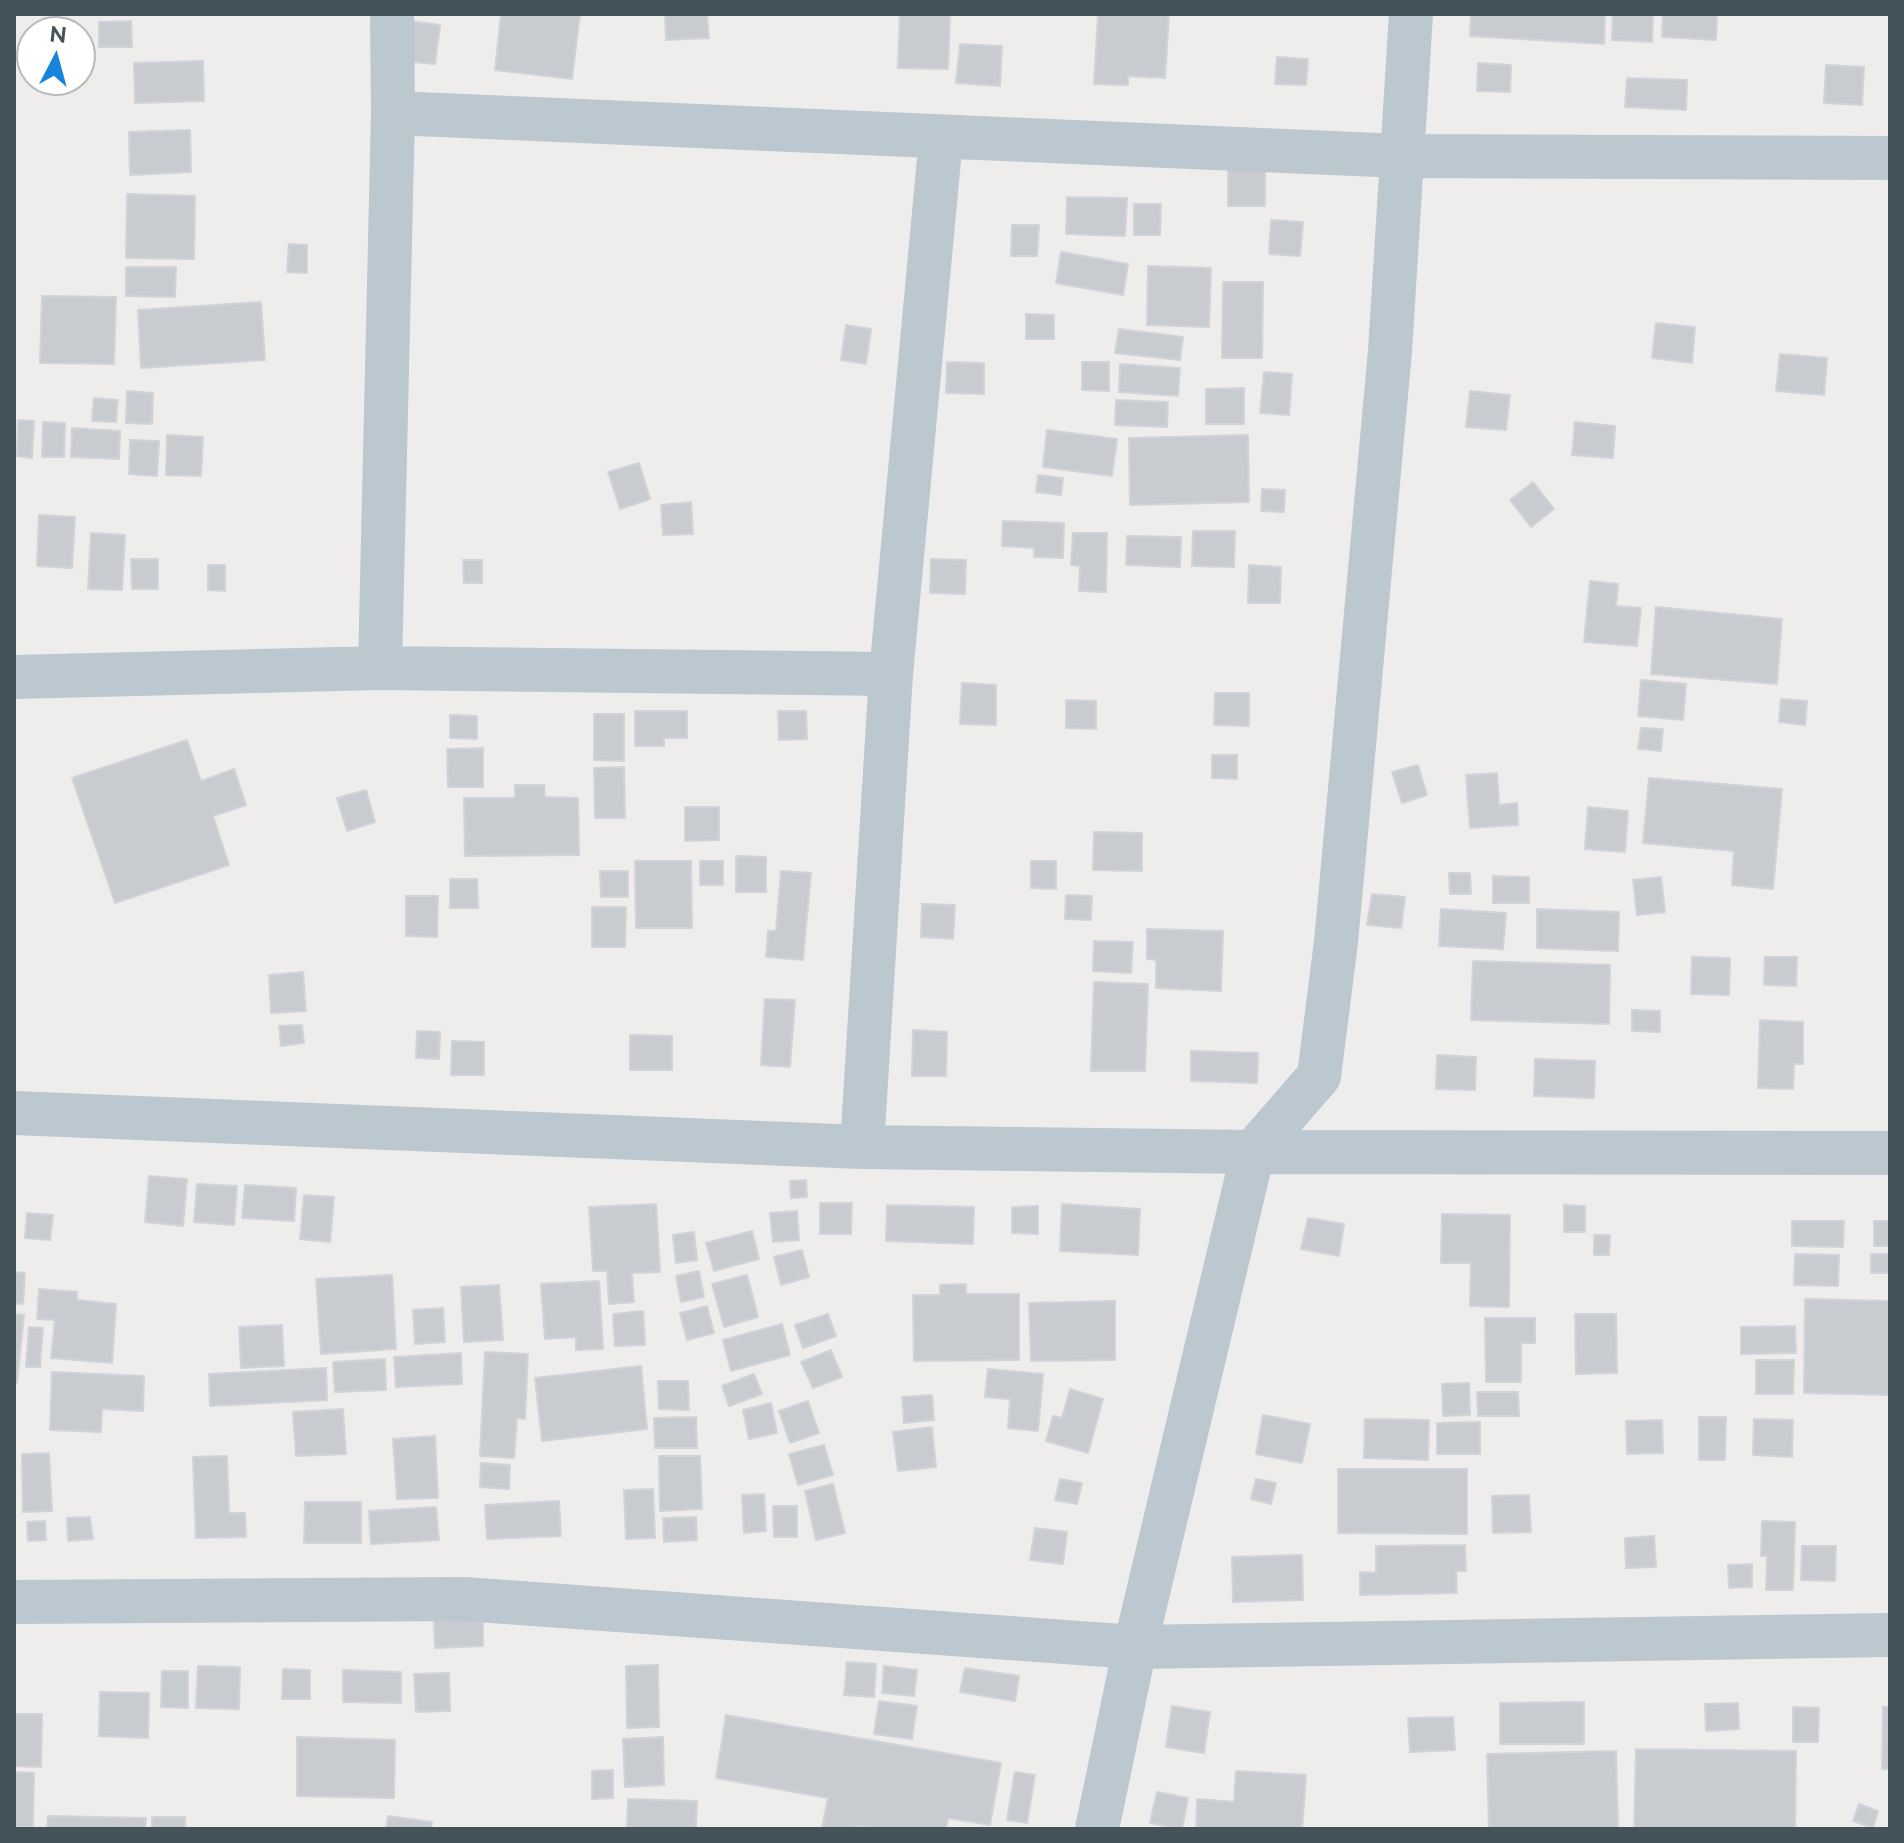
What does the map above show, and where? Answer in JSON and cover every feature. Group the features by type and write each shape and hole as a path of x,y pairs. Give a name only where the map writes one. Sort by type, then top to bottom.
{"street":[{"path":"380,668 393,113 392,14"},
{"path":"1097,1829 1135,1647 1253,1152 1319,1076 1341,897 1390,351 1411,14"},
{"path":"393,113 1402,156 1890,158"},
{"path":"862,1147 891,674 941,138"},
{"path":"14,677 380,668 891,674"},
{"path":"14,1113 862,1147 1253,1152 1890,1153"},
{"path":"14,1602 464,1599 1135,1647 1890,1635"}],"building":[{"path":"501,14 580,14 572,79 495,70"},
{"path":"665,14 707,14 709,38 666,40"},
{"path":"900,14 950,15 948,69 898,68"},
{"path":"1098,14 1169,14 1165,78 1128,76 1128,85 1094,84"},
{"path":"1471,14 1605,14 1604,44 1470,36"},
{"path":"1613,14 1653,14 1652,42 1612,40"},
{"path":"1663,14 1717,15 1716,40 1662,37"},
{"path":"131,21 132,47 99,47 99,22"},
{"path":"409,21 440,25 435,64 404,61"},
{"path":"960,44 1002,46 1000,86 956,83"},
{"path":"1277,57 1308,59 1306,85 1275,84"},
{"path":"203,61 204,101 135,103 134,63"},
{"path":"1478,63 1511,65 1510,92 1477,91"},
{"path":"1826,65 1864,67 1862,105 1824,103"},
{"path":"1627,78 1687,80 1686,110 1625,107"},
{"path":"190,130 191,172 130,175 129,132"},
{"path":"1228,169 1265,169 1265,206 1228,206"},
{"path":"127,194 195,196 194,259 126,258"},
{"path":"1067,197 1127,198 1125,236 1066,234"},
{"path":"1134,204 1161,204 1160,235 1134,235"},
{"path":"1271,220 1303,222 1300,256 1269,254"},
{"path":"1012,225 1039,225 1037,256 1011,256"},
{"path":"289,244 307,245 307,273 287,272"},
{"path":"1061,252 1128,264 1123,295 1056,283"},
{"path":"1148,266 1211,268 1209,327 1147,325"},
{"path":"126,267 176,267 175,297 126,296"},
{"path":"1223,282 1263,282 1262,358 1222,358"},
{"path":"42,296 116,297 114,364 40,363"},
{"path":"261,302 265,360 141,368 138,310"},
{"path":"1026,314 1054,315 1054,339 1026,339"},
{"path":"1656,323 1695,327 1692,363 1652,358"},
{"path":"846,325 871,329 866,364 841,360"},
{"path":"1119,329 1183,337 1180,360 1115,353"},
{"path":"1780,354 1827,358 1824,395 1776,391"},
{"path":"947,362 984,363 984,394 946,393"},
{"path":"1082,362 1109,362 1109,391 1082,390"},
{"path":"1120,364 1180,368 1178,396 1119,392"},
{"path":"1264,372 1292,374 1289,415 1260,413"},
{"path":"1244,388 1244,424 1206,424 1206,389"},
{"path":"127,391 153,393 152,424 126,423"},
{"path":"1470,391 1510,395 1506,430 1466,427"},
{"path":"94,398 118,400 116,422 92,421"},
{"path":"1116,400 1168,402 1167,427 1115,425"},
{"path":"18,420 34,421 32,458 17,456"},
{"path":"43,422 65,423 64,457 42,457"},
{"path":"1575,422 1615,426 1613,458 1572,455"},
{"path":"72,428 120,431 119,459 71,457"},
{"path":"1047,430 1117,439 1112,476 1043,467"},
{"path":"167,435 203,437 201,476 166,475"},
{"path":"1248,435 1249,502 1130,505 1129,438"},
{"path":"130,440 159,441 157,476 129,474"},
{"path":"639,463 650,499 620,509 608,472"},
{"path":"1038,475 1063,478 1061,495 1036,492"},
{"path":"1533,482 1554,509 1531,527 1510,500"},
{"path":"1262,489 1285,490 1284,512 1261,511"},
{"path":"691,502 693,534 663,535 661,505"},
{"path":"39,515 75,517 72,568 37,566"},
{"path":"1003,521 1064,523 1063,558 1034,557 1034,548 1002,546"},
{"path":"1193,531 1235,531 1234,567 1192,566"},
{"path":"91,533 125,535 122,590 88,589"},
{"path":"1073,533 1107,533 1106,592 1079,591 1080,566 1071,565"},
{"path":"1127,536 1181,537 1180,567 1126,565"},
{"path":"131,559 158,559 158,589 132,589"},
{"path":"931,559 966,560 965,594 930,593"},
{"path":"463,560 482,560 482,583 464,583"},
{"path":"208,565 225,565 225,591 208,590"},
{"path":"1249,565 1281,567 1280,603 1248,603"},
{"path":"1590,581 1618,584 1616,606 1641,608 1637,646 1584,642"},
{"path":"1656,607 1782,619 1777,684 1651,674"},
{"path":"1641,680 1686,684 1683,720 1638,716"},
{"path":"962,683 996,685 996,725 960,724"},
{"path":"1215,693 1249,693 1249,726 1214,725"},
{"path":"1781,699 1807,701 1805,725 1779,722"},
{"path":"1066,700 1096,701 1096,729 1066,728"},
{"path":"635,711 687,711 687,738 664,738 664,746 635,746"},
{"path":"778,711 806,711 807,739 779,740"},
{"path":"594,714 624,714 624,761 594,760"},
{"path":"450,715 477,716 477,739 450,738"},
{"path":"1641,728 1663,729 1661,751 1638,749"},
{"path":"187,740 201,781 234,769 246,805 213,816 229,865 115,903 72,778"},
{"path":"483,748 483,787 448,787 447,749"},
{"path":"1212,755 1237,755 1237,779 1212,778"},
{"path":"1418,765 1427,795 1402,803 1392,772"},
{"path":"624,767 625,818 595,818 594,768"},
{"path":"1497,773 1499,805 1517,803 1518,825 1470,828 1466,775"},
{"path":"1649,778 1782,789 1773,889 1732,885 1734,851 1643,843"},
{"path":"515,785 544,785 545,797 578,798 579,855 465,856 464,798 515,798"},
{"path":"366,790 375,822 347,831 337,798"},
{"path":"685,807 719,807 719,840 685,841"},
{"path":"1588,807 1628,811 1625,852 1585,849"},
{"path":"1094,832 1142,833 1142,871 1093,870"},
{"path":"736,856 766,857 766,892 736,892"},
{"path":"635,861 691,861 692,928 636,928"},
{"path":"700,861 723,861 723,885 700,885"},
{"path":"1031,861 1056,861 1056,889 1031,888"},
{"path":"600,871 628,871 628,897 601,897"},
{"path":"781,871 811,873 803,960 766,957 768,931 776,931"},
{"path":"1449,873 1470,873 1471,894 1450,894"},
{"path":"1493,876 1529,877 1529,903 1493,903"},
{"path":"1661,877 1665,912 1637,915 1633,880"},
{"path":"450,879 477,879 478,908 450,908"},
{"path":"1372,894 1405,897 1401,928 1367,925"},
{"path":"1066,895 1092,896 1091,920 1065,919"},
{"path":"406,896 438,896 437,937 406,936"},
{"path":"922,904 955,905 953,939 921,937"},
{"path":"592,907 626,907 625,947 592,947"},
{"path":"1441,909 1506,913 1503,949 1439,946"},
{"path":"1537,909 1619,912 1618,951 1537,948"},
{"path":"1147,929 1223,931 1221,991 1156,988 1156,960 1147,959"},
{"path":"1094,941 1133,942 1131,973 1093,971"},
{"path":"1692,957 1730,958 1729,995 1691,994"},
{"path":"1765,957 1797,957 1796,986 1764,985"},
{"path":"1473,961 1610,965 1609,1024 1471,1020"},
{"path":"303,972 306,1011 271,1013 269,975"},
{"path":"1094,982 1148,984 1145,1071 1091,1071"},
{"path":"765,999 795,1000 790,1067 761,1065"},
{"path":"1632,1010 1660,1011 1660,1032 1632,1031"},
{"path":"1760,1020 1803,1022 1803,1064 1794,1064 1793,1089 1758,1088"},
{"path":"302,1025 304,1043 281,1046 279,1026"},
{"path":"913,1030 947,1032 946,1076 912,1076"},
{"path":"417,1031 440,1032 439,1059 416,1058"},
{"path":"630,1035 672,1036 672,1070 630,1070"},
{"path":"452,1041 484,1042 484,1075 451,1075"},
{"path":"1191,1051 1258,1053 1257,1083 1191,1081"},
{"path":"1437,1055 1476,1057 1475,1090 1436,1089"},
{"path":"1535,1059 1595,1061 1594,1098 1534,1096"},
{"path":"149,1176 187,1179 183,1226 145,1222"},
{"path":"806,1180 807,1197 791,1198 790,1181"},
{"path":"197,1184 237,1186 234,1225 194,1222"},
{"path":"245,1185 296,1188 294,1221 242,1218"},
{"path":"304,1195 334,1197 330,1242 300,1239"},
{"path":"820,1203 852,1203 851,1234 820,1234"},
{"path":"656,1204 660,1272 632,1273 634,1302 609,1304 607,1271 593,1271 589,1207"},
{"path":"1062,1204 1140,1209 1138,1255 1060,1251"},
{"path":"887,1205 974,1207 973,1244 886,1241"},
{"path":"1564,1205 1585,1206 1585,1232 1564,1232"},
{"path":"1038,1206 1038,1234 1012,1233 1012,1207"},
{"path":"797,1211 799,1240 773,1242 770,1213"},
{"path":"27,1213 53,1215 50,1240 25,1238"},
{"path":"1442,1214 1510,1215 1509,1307 1470,1306 1471,1263 1441,1263"},
{"path":"1308,1218 1344,1224 1339,1256 1301,1249"},
{"path":"1792,1221 1844,1221 1843,1247 1792,1246"},
{"path":"1874,1221 1890,1221 1890,1246 1874,1246"},
{"path":"752,1231 759,1259 714,1271 706,1243"},
{"path":"694,1232 697,1260 676,1263 673,1235"},
{"path":"1594,1235 1610,1235 1609,1255 1594,1255"},
{"path":"802,1250 809,1277 781,1285 774,1257"},
{"path":"1795,1254 1839,1255 1838,1286 1794,1285"},
{"path":"1871,1254 1890,1254 1890,1273 1871,1273"},
{"path":"699,1271 704,1297 681,1302 676,1276"},
{"path":"14,1272 25,1273 23,1304 14,1303"},
{"path":"392,1275 396,1349 321,1354 316,1279"},
{"path":"747,1275 758,1317 724,1327 712,1284"},
{"path":"599,1281 603,1349 576,1350 576,1337 545,1339 541,1284"},
{"path":"966,1284 966,1294 1019,1294 1019,1360 914,1361 913,1295 940,1295 940,1285"},
{"path":"499,1285 503,1340 464,1342 461,1287"},
{"path":"39,1289 77,1292 77,1300 116,1304 112,1363 51,1358 55,1320 37,1319"},
{"path":"1805,1299 1890,1301 1890,1395 1804,1393"},
{"path":"1115,1301 1115,1360 1031,1361 1029,1303"},
{"path":"707,1306 714,1333 687,1340 680,1313"},
{"path":"443,1308 445,1342 415,1344 413,1310"},
{"path":"643,1311 645,1345 615,1346 613,1314"},
{"path":"14,1314 24,1315 17,1383 14,1383"},
{"path":"828,1314 836,1336 803,1348 795,1325"},
{"path":"1575,1314 1616,1314 1617,1373 1576,1374"},
{"path":"1485,1318 1535,1318 1535,1343 1521,1343 1521,1382 1486,1382"},
{"path":"782,1324 790,1355 731,1371 723,1340"},
{"path":"282,1325 284,1366 241,1368 239,1327"},
{"path":"1795,1326 1796,1353 1741,1354 1741,1327"},
{"path":"29,1327 43,1328 40,1367 26,1367"},
{"path":"831,1350 842,1377 813,1388 801,1362"},
{"path":"485,1352 528,1354 525,1419 517,1418 514,1458 480,1456"},
{"path":"461,1353 462,1384 396,1387 394,1357"},
{"path":"385,1359 386,1390 335,1392 333,1362"},
{"path":"1756,1360 1794,1360 1793,1394 1756,1394"},
{"path":"641,1366 647,1429 542,1441 535,1378"},
{"path":"326,1368 327,1400 210,1406 209,1374"},
{"path":"988,1369 1043,1374 1038,1431 1008,1428 1010,1399 985,1397"},
{"path":"52,1372 144,1376 143,1411 102,1409 101,1432 50,1430"},
{"path":"754,1374 762,1394 729,1406 722,1386"},
{"path":"658,1381 688,1381 689,1410 659,1409"},
{"path":"1469,1383 1470,1415 1443,1416 1442,1384"},
{"path":"1070,1389 1103,1399 1088,1453 1046,1441 1053,1416 1062,1418"},
{"path":"1477,1392 1518,1392 1519,1416 1478,1416"},
{"path":"932,1395 934,1420 904,1423 902,1397"},
{"path":"808,1401 819,1433 790,1443 779,1411"},
{"path":"771,1403 777,1433 749,1439 743,1410"},
{"path":"343,1409 346,1454 296,1456 293,1412"},
{"path":"1263,1415 1310,1424 1302,1463 1256,1454"},
{"path":"696,1417 697,1448 655,1448 654,1418"},
{"path":"1699,1417 1726,1417 1725,1460 1699,1460"},
{"path":"1365,1419 1429,1420 1428,1460 1364,1458"},
{"path":"1754,1419 1793,1420 1792,1457 1753,1455"},
{"path":"1662,1420 1663,1453 1627,1454 1626,1421"},
{"path":"1480,1422 1480,1454 1437,1454 1437,1423"},
{"path":"932,1427 936,1467 898,1471 893,1432"},
{"path":"435,1436 438,1498 397,1499 393,1439"},
{"path":"824,1445 833,1475 798,1485 789,1454"},
{"path":"49,1453 52,1511 23,1512 22,1454"},
{"path":"227,1456 229,1513 245,1513 246,1537 196,1538 193,1457"},
{"path":"659,1456 700,1456 702,1509 660,1511"},
{"path":"481,1463 510,1465 509,1489 480,1487"},
{"path":"1338,1469 1467,1469 1467,1534 1338,1533"},
{"path":"1060,1479 1082,1483 1077,1504 1055,1500"},
{"path":"1256,1479 1276,1483 1271,1504 1251,1499"},
{"path":"833,1484 845,1533 816,1540 805,1491"},
{"path":"653,1489 655,1538 626,1539 624,1490"},
{"path":"764,1494 766,1531 744,1533 742,1495"},
{"path":"1529,1495 1531,1532 1493,1533 1492,1496"},
{"path":"559,1501 561,1536 487,1539 485,1505"},
{"path":"305,1502 361,1502 361,1543 304,1543"},
{"path":"773,1506 797,1506 797,1537 774,1537"},
{"path":"436,1507 439,1540 371,1544 369,1511"},
{"path":"90,1517 93,1539 68,1541 67,1518"},
{"path":"696,1517 697,1540 664,1542 663,1518"},
{"path":"45,1521 46,1540 28,1541 27,1522"},
{"path":"1762,1521 1795,1522 1793,1590 1766,1590 1767,1556 1761,1556"},
{"path":"1035,1528 1067,1532 1063,1564 1030,1560"},
{"path":"1654,1536 1656,1567 1626,1568 1625,1538"},
{"path":"1465,1545 1466,1571 1456,1571 1457,1593 1360,1595 1360,1572 1376,1573 1376,1546"},
{"path":"1802,1546 1836,1546 1835,1581 1801,1580"},
{"path":"1302,1555 1303,1600 1233,1602 1232,1557"},
{"path":"1752,1564 1752,1587 1729,1588 1728,1565"},
{"path":"483,1619 483,1646 435,1648 434,1621"},
{"path":"847,1662 876,1664 874,1697 844,1695"},
{"path":"658,1665 659,1727 627,1728 626,1666"},
{"path":"198,1666 240,1667 239,1709 196,1708"},
{"path":"884,1666 917,1670 914,1696 882,1693"},
{"path":"965,1668 1019,1676 1015,1701 960,1692"},
{"path":"283,1669 310,1670 310,1699 282,1699"},
{"path":"343,1670 401,1672 401,1703 343,1702"},
{"path":"162,1671 188,1671 188,1708 161,1707"},
{"path":"449,1673 450,1711 416,1712 414,1674"},
{"path":"100,1692 149,1693 148,1738 99,1736"},
{"path":"879,1701 917,1706 912,1739 874,1734"},
{"path":"1584,1702 1584,1744 1500,1744 1500,1703"},
{"path":"1738,1703 1739,1729 1706,1731 1705,1704"},
{"path":"1172,1706 1210,1712 1204,1753 1166,1747"},
{"path":"1793,1707 1819,1708 1818,1742 1793,1742"},
{"path":"1883,1707 1890,1707 1890,1769 1882,1769"},
{"path":"14,1714 42,1714 41,1767 14,1766"},
{"path":"726,1715 1001,1763 990,1825 948,1818 946,1829 856,1826 856,1829 822,1829 828,1798 716,1778"},
{"path":"1453,1717 1455,1750 1410,1752 1408,1718"},
{"path":"297,1737 395,1740 394,1798 297,1796"},
{"path":"663,1737 664,1785 625,1787 623,1739"},
{"path":"1636,1749 1796,1751 1795,1829 1634,1829"},
{"path":"1616,1751 1618,1829 1489,1829 1487,1754"},
{"path":"613,1770 613,1798 592,1799 592,1771"},
{"path":"1236,1771 1306,1775 1302,1829 1196,1828 1197,1799 1234,1802"},
{"path":"14,1772 34,1773 33,1827 14,1827"},
{"path":"1015,1772 1035,1775 1027,1823 1007,1820"},
{"path":"1157,1792 1188,1798 1182,1829 1150,1823"},
{"path":"628,1799 697,1801 696,1829 627,1829"},
{"path":"1859,1804 1878,1811 1873,1828 1853,1821"},
{"path":"48,1816 146,1818 145,1829 47,1829"},
{"path":"388,1816 432,1822 431,1829 386,1829"},
{"path":"152,1817 185,1817 185,1829 152,1829"}]}
